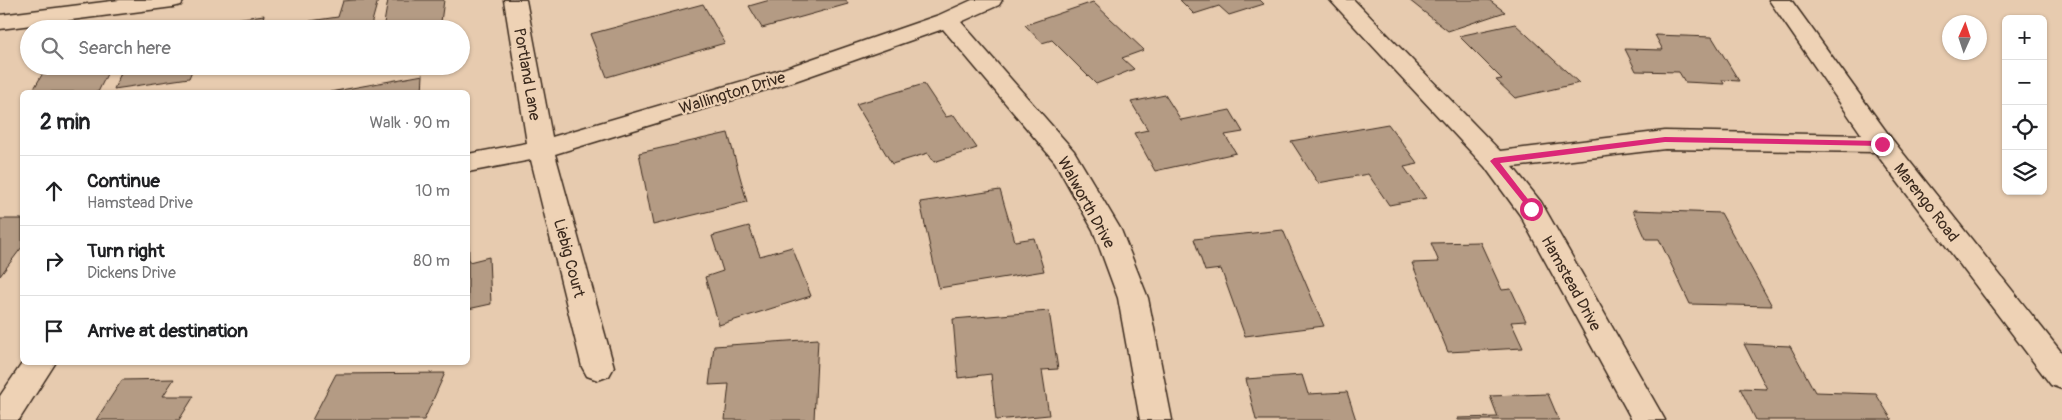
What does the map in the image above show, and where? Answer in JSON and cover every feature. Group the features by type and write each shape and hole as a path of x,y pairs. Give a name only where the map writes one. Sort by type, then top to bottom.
{"street":[{"path":"0,22 173,0"},
{"name":"Portland Lane","path":"515,0 541,149"},
{"name":"Wallington Drive","path":"470,163 541,149 786,76 947,20 991,0"},
{"name":"Hamstead Drive","path":"1342,0 1494,161 1531,209 1649,420"},
{"name":"Marengo Road","path":"1780,0 1882,144 2062,376"},
{"name":"Walworth Drive","path":"947,20 1064,157 1107,230 1133,298 1156,420"},
{"path":"1494,161 1665,140 1882,144"},
{"name":"Liebig Court","path":"541,149 598,368"},
{"path":"0,420 39,365"}],"building":[{"path":"378,0 372,20 317,20 338,17 343,1"},
{"path":"388,0 444,0 441,20 385,20"},
{"path":"770,0 846,0 848,4 762,28 749,6"},
{"path":"1180,0 1260,0 1264,4 1229,15 1219,6 1194,14"},
{"path":"1409,0 1489,0 1505,12 1448,31"},
{"path":"1093,2 1144,50 1122,58 1134,69 1096,84 1052,40 1042,43 1025,25"},
{"path":"703,4 725,43 607,77 590,34"},
{"path":"264,15 263,20 228,20"},
{"path":"1515,24 1579,83 1515,98 1496,80 1502,79 1459,36"},
{"path":"1655,35 1712,37 1739,81 1722,80 1724,84 1685,82 1679,72 1636,71 1625,49 1663,50"},
{"path":"42,75 106,75 99,90 33,90"},
{"path":"120,75 190,75 189,78 114,89"},
{"path":"423,75 422,90 341,90"},
{"path":"924,84 946,117 954,115 977,148 934,162 928,153 892,164 856,104"},
{"path":"1165,95 1181,120 1230,110 1243,132 1225,135 1236,153 1155,171 1134,133 1148,130 1131,102"},
{"path":"1388,124 1418,164 1404,167 1426,198 1389,205 1368,174 1318,183 1291,141"},
{"path":"728,133 747,202 653,225 639,153"},
{"path":"1000,190 1015,241 1034,238 1044,271 939,288 920,202"},
{"path":"1633,210 1721,213 1772,306 1690,304 1659,239 1646,239"},
{"path":"0,219 20,219 20,250 0,276"},
{"path":"749,226 760,256 792,247 811,296 719,325 705,277 723,271 712,236"},
{"path":"1283,230 1324,326 1245,336 1221,269 1205,271 1194,239"},
{"path":"1480,242 1502,290 1511,289 1526,321 1511,322 1523,348 1448,352 1412,263 1439,262 1431,243"},
{"path":"489,257 491,304 470,309 470,262"},
{"path":"1049,311 1058,369 1042,370 1049,415 996,420 991,374 958,378 953,319"},
{"path":"818,339 814,420 725,420 729,384 709,385 714,346"},
{"path":"1744,344 1790,346 1815,392 1876,394 1892,420 1756,420 1740,388 1767,389"},
{"path":"445,373 424,420 312,420 336,374"},
{"path":"1302,375 1308,394 1347,392 1356,420 1256,420 1246,379"},
{"path":"174,379 163,396 194,396 179,420 96,420 122,380"},
{"path":"1548,394 1559,420 1458,420 1458,418 1498,417 1490,396"}],"route":[{"path":"1531,209 1494,161 1665,140 1882,144"}]}
